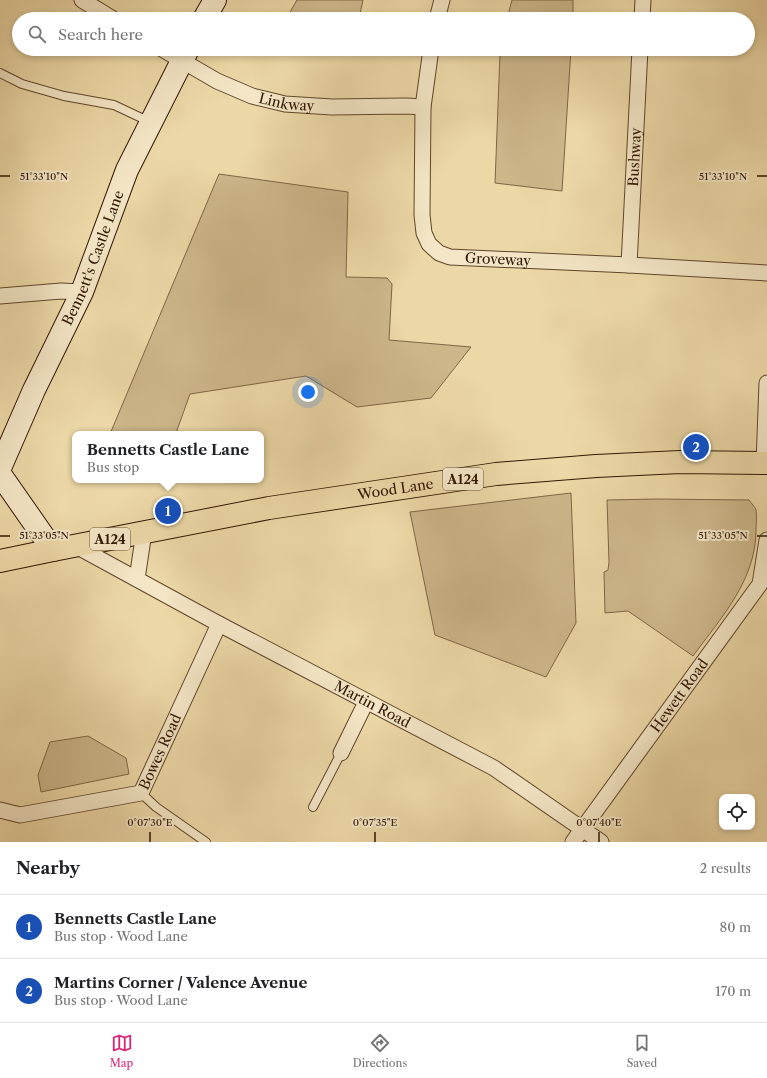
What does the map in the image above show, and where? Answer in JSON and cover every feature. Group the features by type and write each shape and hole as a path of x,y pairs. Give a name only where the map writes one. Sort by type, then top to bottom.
{"main road":[{"path":"208,12 215,0"},
{"name":"Bennett's Castle Lane","path":"0,468 34,390 82,292 127,170 184,56"},
{"name":"Wood Lane","path":"52,550 269,508 496,474 596,466 680,462 765,463"},
{"path":"0,474 52,550"},
{"name":"A124","path":"0,561 52,550"}],"street":[{"path":"82,0 102,12"},
{"path":"439,12 442,0"},
{"path":"642,12 643,0"},
{"name":"Linkway","path":"185,56 217,81 252,96 285,104 332,107 423,107"},
{"name":"Groveway","path":"430,56 423,107 422,215 424,233 430,244 439,253 450,257 767,273"},
{"name":"Bushway","path":"629,265 640,56"},
{"path":"0,296 61,290 82,292"},
{"path":"765,463 767,383"},
{"path":"137,579 144,532"},
{"name":"Hewett Road","path":"573,842 764,585 767,540"},
{"name":"Martin Road","path":"76,546 219,624 494,768 601,842"},
{"name":"Bowes Road","path":"0,810 20,815 141,793 219,624"},
{"path":"341,753 366,702"}],"lane":[{"path":"0,73 22,84 64,96 114,105 151,123"},
{"path":"313,807 341,753"},
{"path":"141,793 156,807 206,842"}],"shaded area":[{"path":"297,0 363,0 360,12 290,12"},
{"path":"512,0 573,0 573,12 509,12"},
{"path":"500,56 571,56 562,191 495,183"},
{"path":"219,174 348,192 346,277 387,278 392,284 389,340 471,347 431,398 357,407 306,376 190,394 177,431 111,431"},
{"path":"571,493 576,623 546,677 435,635 410,512"},
{"path":"607,500 749,500 756,510 756,532 750,567 735,598 693,656 628,611 605,613 604,572 608,570 609,562"},
{"path":"88,736 126,758 129,774 41,792 38,775 50,742"}],"place":[{"name":"Martins Corner / Valence Avenue","path":"696,447"},
{"name":"Bennetts Castle Lane","path":"168,511"}]}
